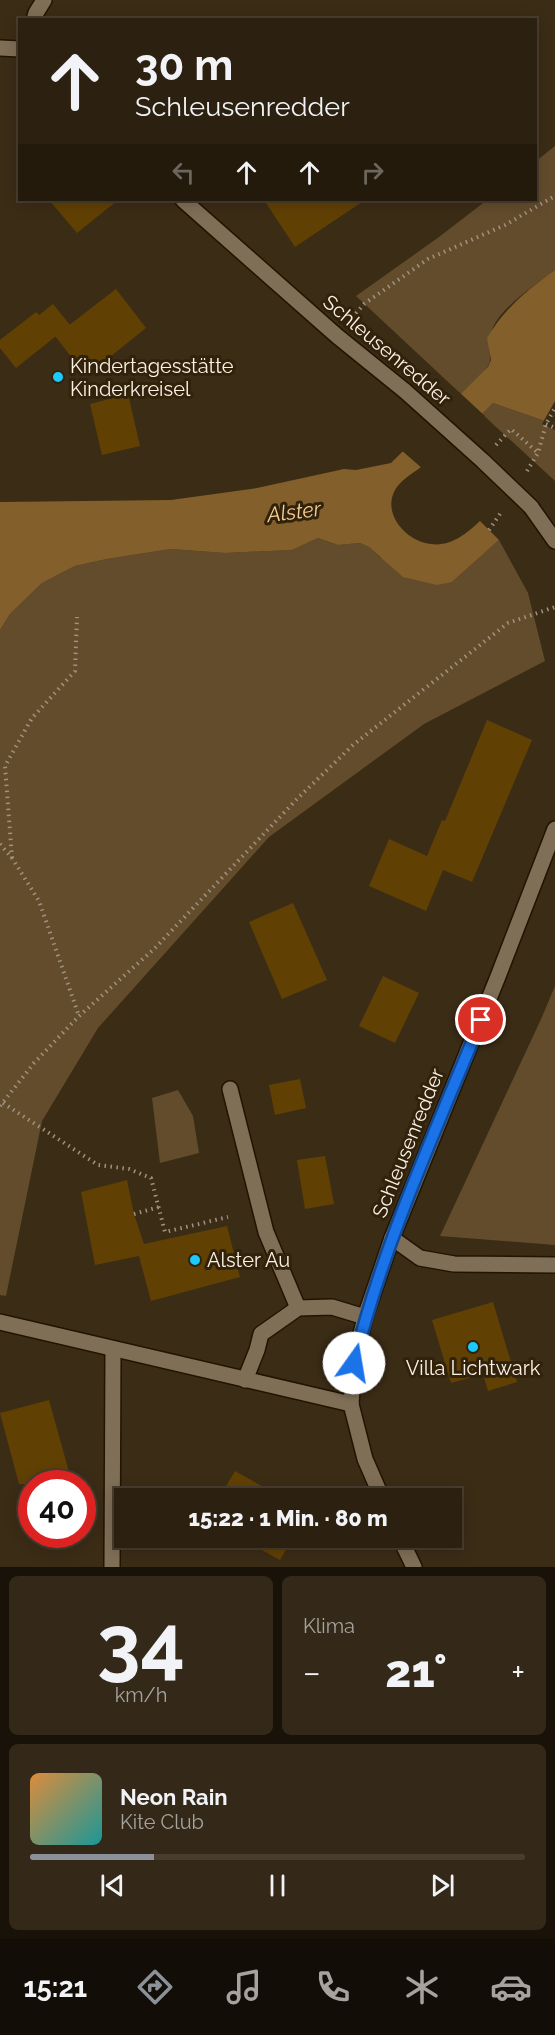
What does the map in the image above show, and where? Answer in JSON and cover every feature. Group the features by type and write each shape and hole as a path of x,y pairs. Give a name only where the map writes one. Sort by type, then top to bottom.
{"street":[{"path":"35,18 44,0"},
{"path":"0,48 18,49"},
{"name":"Schleusenredder","path":"184,201 483,461 531,507 555,541"},
{"name":"Schleusenredder","path":"378,1488 365,1459 351,1404 354,1363 365,1317 392,1238 555,829"},
{"path":"230,1089 266,1232 298,1308"},
{"path":"392,1238 420,1258 454,1264 555,1265"},
{"path":"245,1380 261,1334 298,1308 332,1307 365,1317"},
{"path":"0,1322 351,1404"},
{"path":"112,1567 113,1349"},
{"path":"405,1548 414,1567"}],"path":[{"path":"337,336 364,304 428,259 505,225 555,196"},
{"path":"511,429 538,453 546,423 555,408"},
{"path":"546,423 553,427 555,423"},
{"path":"228,1217 165,1233 151,1178 129,1168 98,1165 2,1105 34,1063 79,1016 155,948 289,807 353,745 508,623 555,607"},
{"path":"12,858 5,766 32,718 75,671 77,617"},
{"path":"0,844 12,858 39,901 79,1016"},
{"path":"134,1214 159,1207"}],"shaded area":[{"path":"555,146 555,270 504,311 490,336 490,359 487,368 461,394 356,296 486,201 537,201 537,160"},
{"path":"493,403 542,420 555,427 555,481 482,414"},
{"path":"318,538 338,545 360,543 369,547 380,557 452,582 499,540 528,593 545,661 424,724 269,837 98,1028 42,1121 6,1296 0,1295 0,630 10,614 42,583 75,566 171,549 225,553 292,550"},
{"path":"555,986 555,1245 440,1236 542,1017"},
{"path":"178,1090 193,1116 199,1153 160,1163 152,1098"}],"water":[{"name":"Alster","path":"555,270 555,427 542,420 493,403 449,444 402,481 396,488 391,501 392,510 400,526 406,533 422,542 438,544 452,541 480,521 499,540 452,582 437,585 403,577 369,547 360,543 338,545 318,538 292,550 225,553 171,549 75,566 42,583 10,614 0,630 0,502 171,500 257,488 344,469 356,470 391,463 488,367 491,360 487,338 517,300"}],"pier":[{"path":"459,392 485,416 423,469 400,449"},
{"path":"555,401 555,430 542,424"}],"building":[{"path":"50,201 117,201 77,233"},
{"path":"265,201 364,201 295,247"},
{"path":"116,289 146,328 86,376 55,336"},
{"path":"53,304 70,325 16,368 0,348 0,340 36,312 39,315"},
{"path":"128,394 140,446 102,455 90,404"},
{"path":"487,720 532,740 472,882 443,870 426,911 369,886 389,839 427,856 442,820 445,821"},
{"path":"293,903 327,980 282,999 249,922"},
{"path":"383,976 419,993 395,1043 359,1026"},
{"path":"300,1079 306,1108 275,1115 269,1085"},
{"path":"325,1156 334,1204 305,1209 297,1160"},
{"path":"127,1180 134,1214 144,1244 227,1226 240,1277 151,1301 139,1256 95,1265 81,1192"},
{"name":"Villa Lichtwark","path":"493,1302 517,1382 488,1391 483,1374 451,1383 432,1320"},
{"path":"49,1400 68,1470 18,1470 18,1480 0,1413"},
{"path":"235,1471 265,1488 225,1488"},
{"path":"258,1548 287,1548 280,1560"}],"place":[{"name":"Kindertagesstätte Kinderkreisel","path":"58,377"},
{"name":"Alster Au","path":"195,1260"},
{"name":"Villa Lichtwark","path":"473,1347"}],"route":[{"path":"354,1363 365,1317 392,1238 481,1020"}]}
